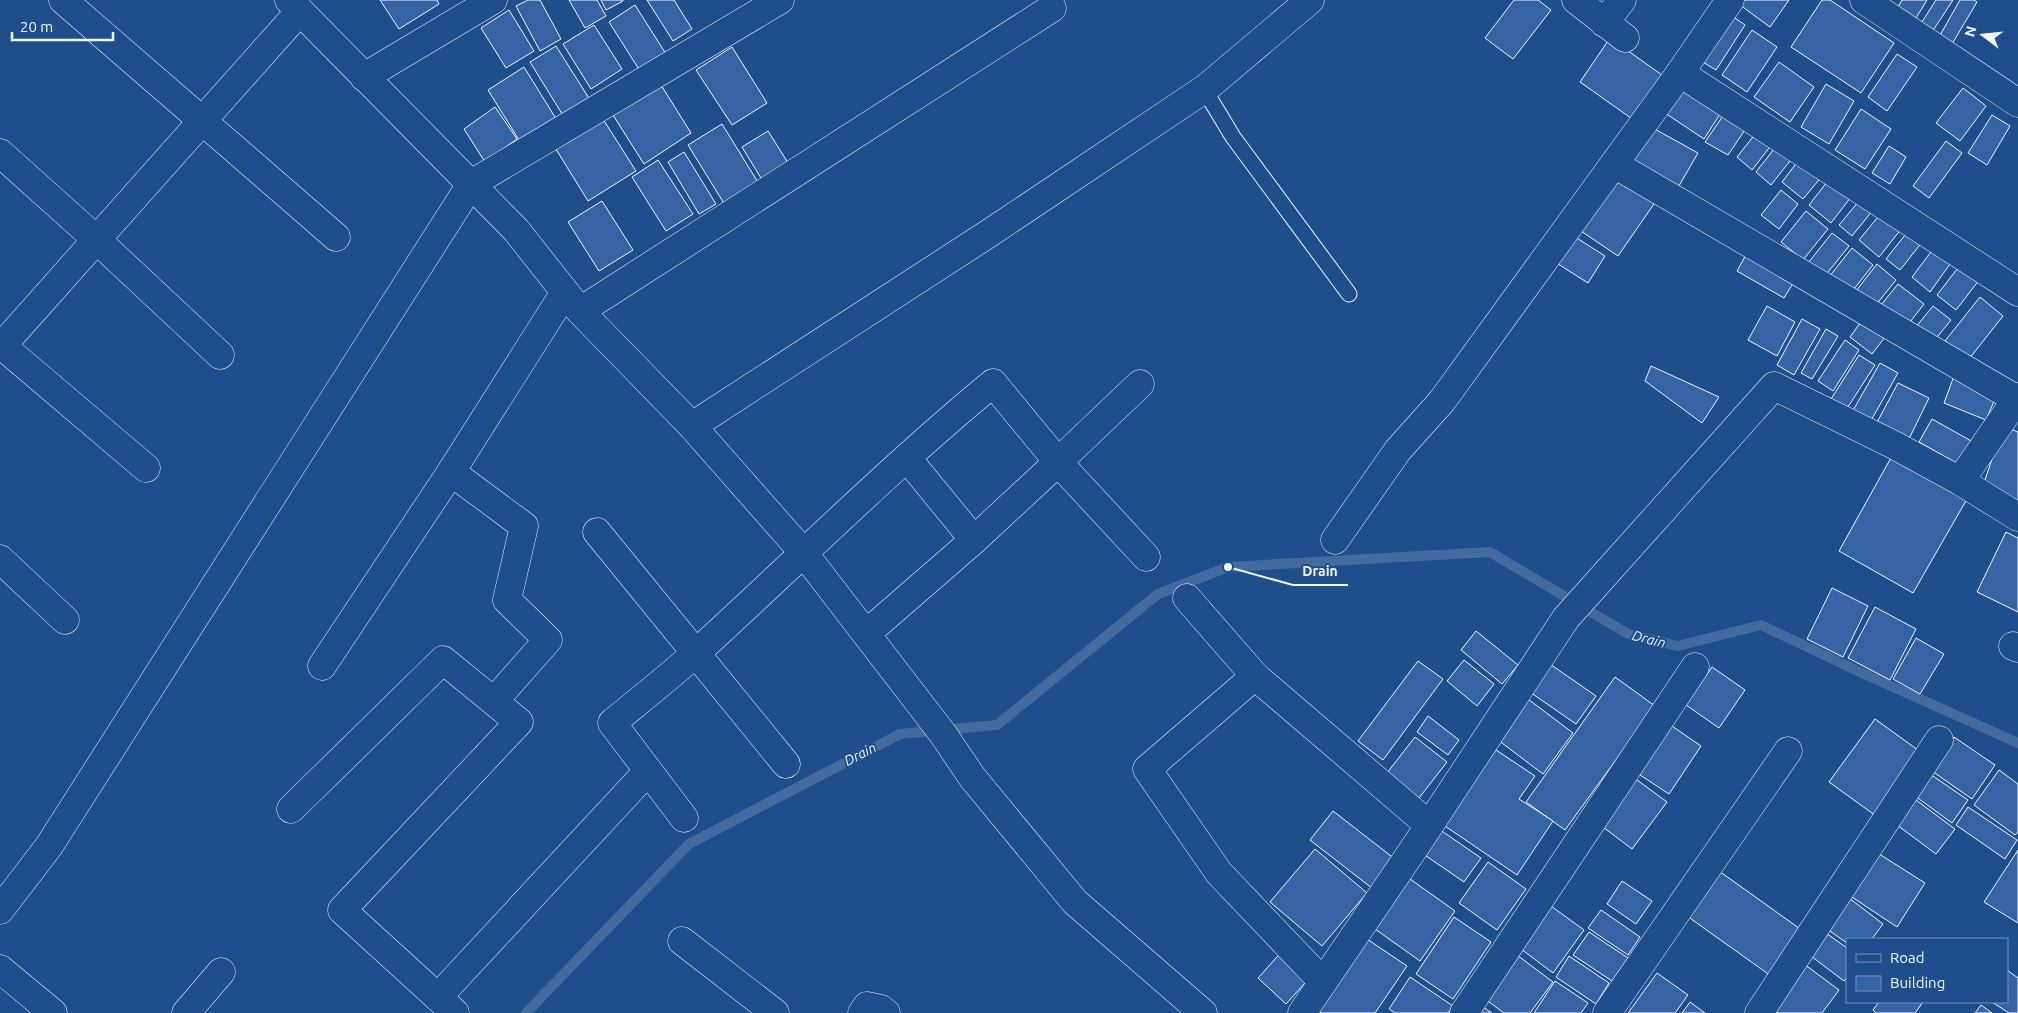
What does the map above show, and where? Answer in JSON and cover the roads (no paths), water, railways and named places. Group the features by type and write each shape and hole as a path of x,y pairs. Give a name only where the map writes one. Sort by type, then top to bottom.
{"street":[{"path":"63,0 336,237"},
{"path":"364,77 493,0"},
{"path":"0,910 49,846 471,184 780,0"},
{"path":"692,426 990,232 1204,89 1310,0"},
{"path":"1576,0 1614,30 1622,0"},
{"path":"1335,540 1398,450 1442,401 1680,73 1730,0"},
{"path":"1864,0 2018,104"},
{"path":"146,468 1,346 202,122 294,6 516,230 573,301 692,426 803,552 930,716 972,777 1075,902 1203,1013"},
{"path":"322,666 451,472 573,301 1052,8"},
{"path":"1680,73 2018,292"},
{"path":"0,153 98,240 220,355"},
{"path":"1614,164 2017,398 1960,481"},
{"path":"684,818 612,723 695,653 803,552 958,412 993,383 1058,462 1146,556"},
{"path":"867,633 974,540 1140,384"},
{"path":"1302,1013 1566,618 1774,386 1894,445 1960,481 2018,517"},
{"path":"907,458 974,540"},
{"path":"451,472 524,526 506,600 548,640 494,701"},
{"path":"597,532 786,764"},
{"path":"0,559 65,620"},
{"path":"1187,598 1255,676 1429,825"},
{"path":"291,809 443,660 519,722 342,910 446,1005 648,771"},
{"path":"1464,1013 1695,667"},
{"path":"1255,676 1147,769 1219,873 1323,982"},
{"path":"1759,1013 1939,740"},
{"path":"1607,1013 1788,751"},
{"path":"682,940 775,1013"},
{"path":"0,969 53,1013"},
{"path":"186,1013 221,972"},
{"path":"862,1013 867,1006 881,1009 886,1013"}],"lane":[{"path":"1204,89 1233,137 1349,294"}],"waterway":[{"name":"Drain","path":"526,1013 689,844 900,734 997,725 1158,594 1228,567 1490,552 1628,634 1678,646 1761,625 2018,743"}],"place":[{"name":"Drain","path":"1228,567"}]}
